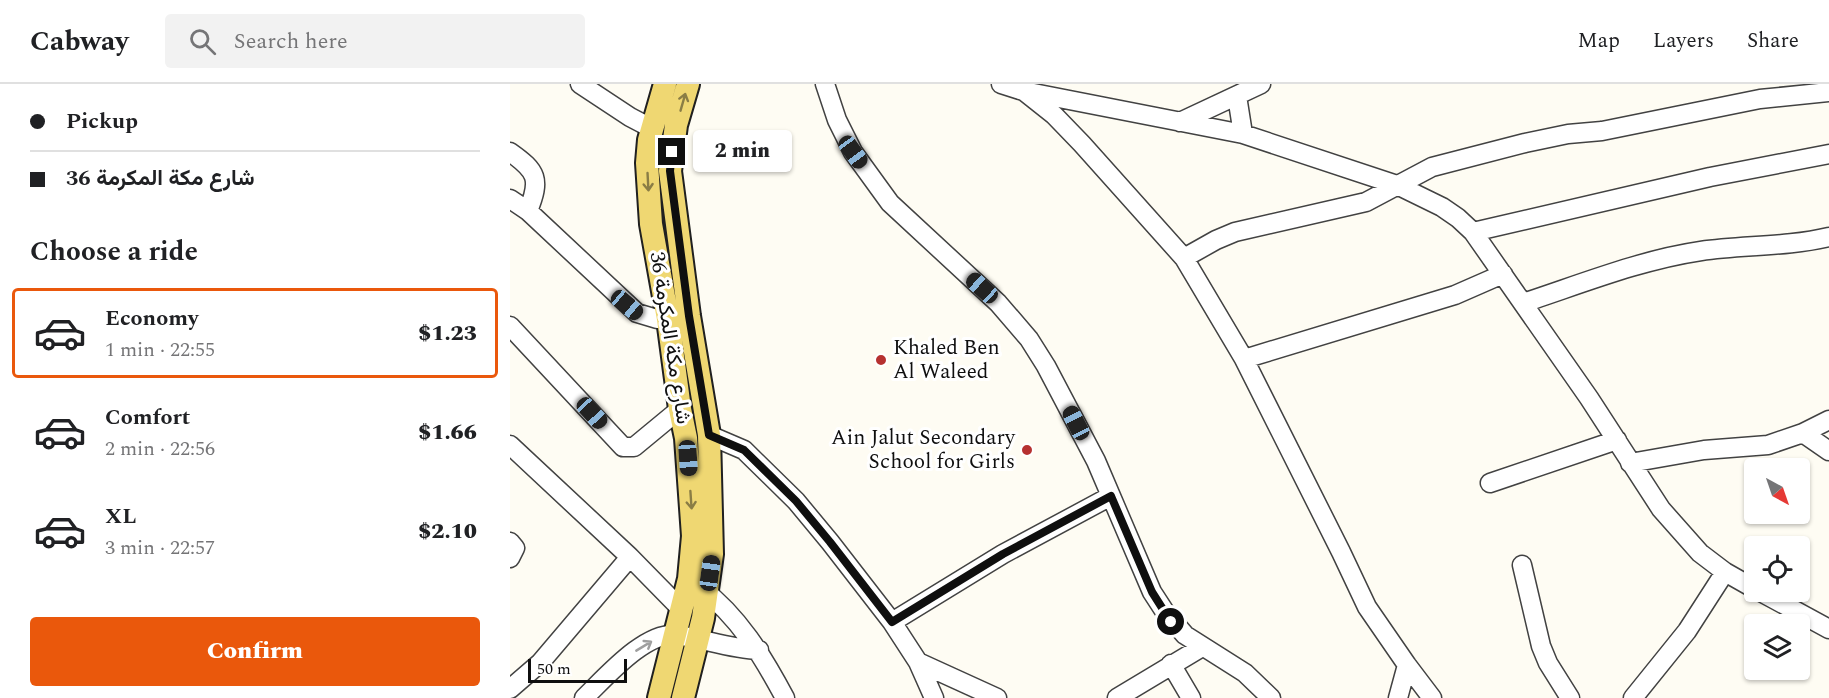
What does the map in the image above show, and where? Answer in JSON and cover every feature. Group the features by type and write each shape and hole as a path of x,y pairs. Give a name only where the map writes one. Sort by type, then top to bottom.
{"main road":[{"name":"شارع مكة المكرمة 36","path":"659,698 689,579 693,536 686,438 651,224 647,164 651,128 665,84"},
{"name":"شارع مكة المكرمة 36","path":"683,698 698,640 712,554 709,435 689,316 670,171 676,126 688,84"}],"street":[{"path":"580,84 651,128"},
{"path":"825,84 837,120 853,152 890,203 998,303 1029,339 1051,375 1096,462 1152,592 1171,622 1202,647 1225,658 1245,673 1271,698"},
{"path":"1001,84 1243,134 1397,185 1442,207 1473,232 1617,440 1661,509 1700,553 1744,583"},
{"path":"1180,122 1261,84"},
{"path":"1023,90 1054,115 1082,144 1184,258 1244,359 1367,607 1431,698"},
{"path":"1184,258 1235,232 1366,202 1432,167 1525,143 1568,134 1602,131 1761,92 1829,92"},
{"path":"1237,96 1243,134"},
{"path":"510,152 532,170 537,180 528,210"},
{"path":"1473,232 1710,177 1829,154"},
{"path":"510,200 528,210 637,313 657,319 668,319"},
{"path":"1523,303 1660,259 1701,251 1787,244 1829,237"},
{"path":"1244,359 1455,295 1503,274"},
{"path":"510,326 623,447 634,447 680,409"},
{"path":"1630,463 1704,450 1768,445 1803,433 1829,420"},
{"path":"1803,433 1829,451"},
{"path":"709,435 744,450 796,501 892,622 918,662 934,698"},
{"path":"1490,483 1617,440"},
{"path":"510,445 630,557 681,609"},
{"path":"892,622 1003,554 1111,496"},
{"path":"510,542 515,548 510,558"},
{"path":"510,689 540,663 630,557"},
{"path":"1522,565 1541,646 1548,663 1570,698"},
{"path":"1633,698 1687,631 1725,572"},
{"path":"689,579 726,610 759,650 784,698"},
{"path":"1779,602 1829,629"},
{"path":"584,698 631,654 658,638 675,634 728,648 759,650"},
{"path":"1117,698 1202,647"},
{"path":"918,662 997,698"},
{"path":"1171,664 1191,698"},
{"path":"1398,698 1407,665"}],"place":[{"name":"Khaled Ben Al Waleed","path":"881,360"},
{"name":"Ain Jalut Secondary School for Girls","path":"1027,450"}],"route":[{"path":"672,152 670,171 689,316 709,435 744,450 796,501 892,622 1003,554 1111,496 1152,592 1171,622"}]}
